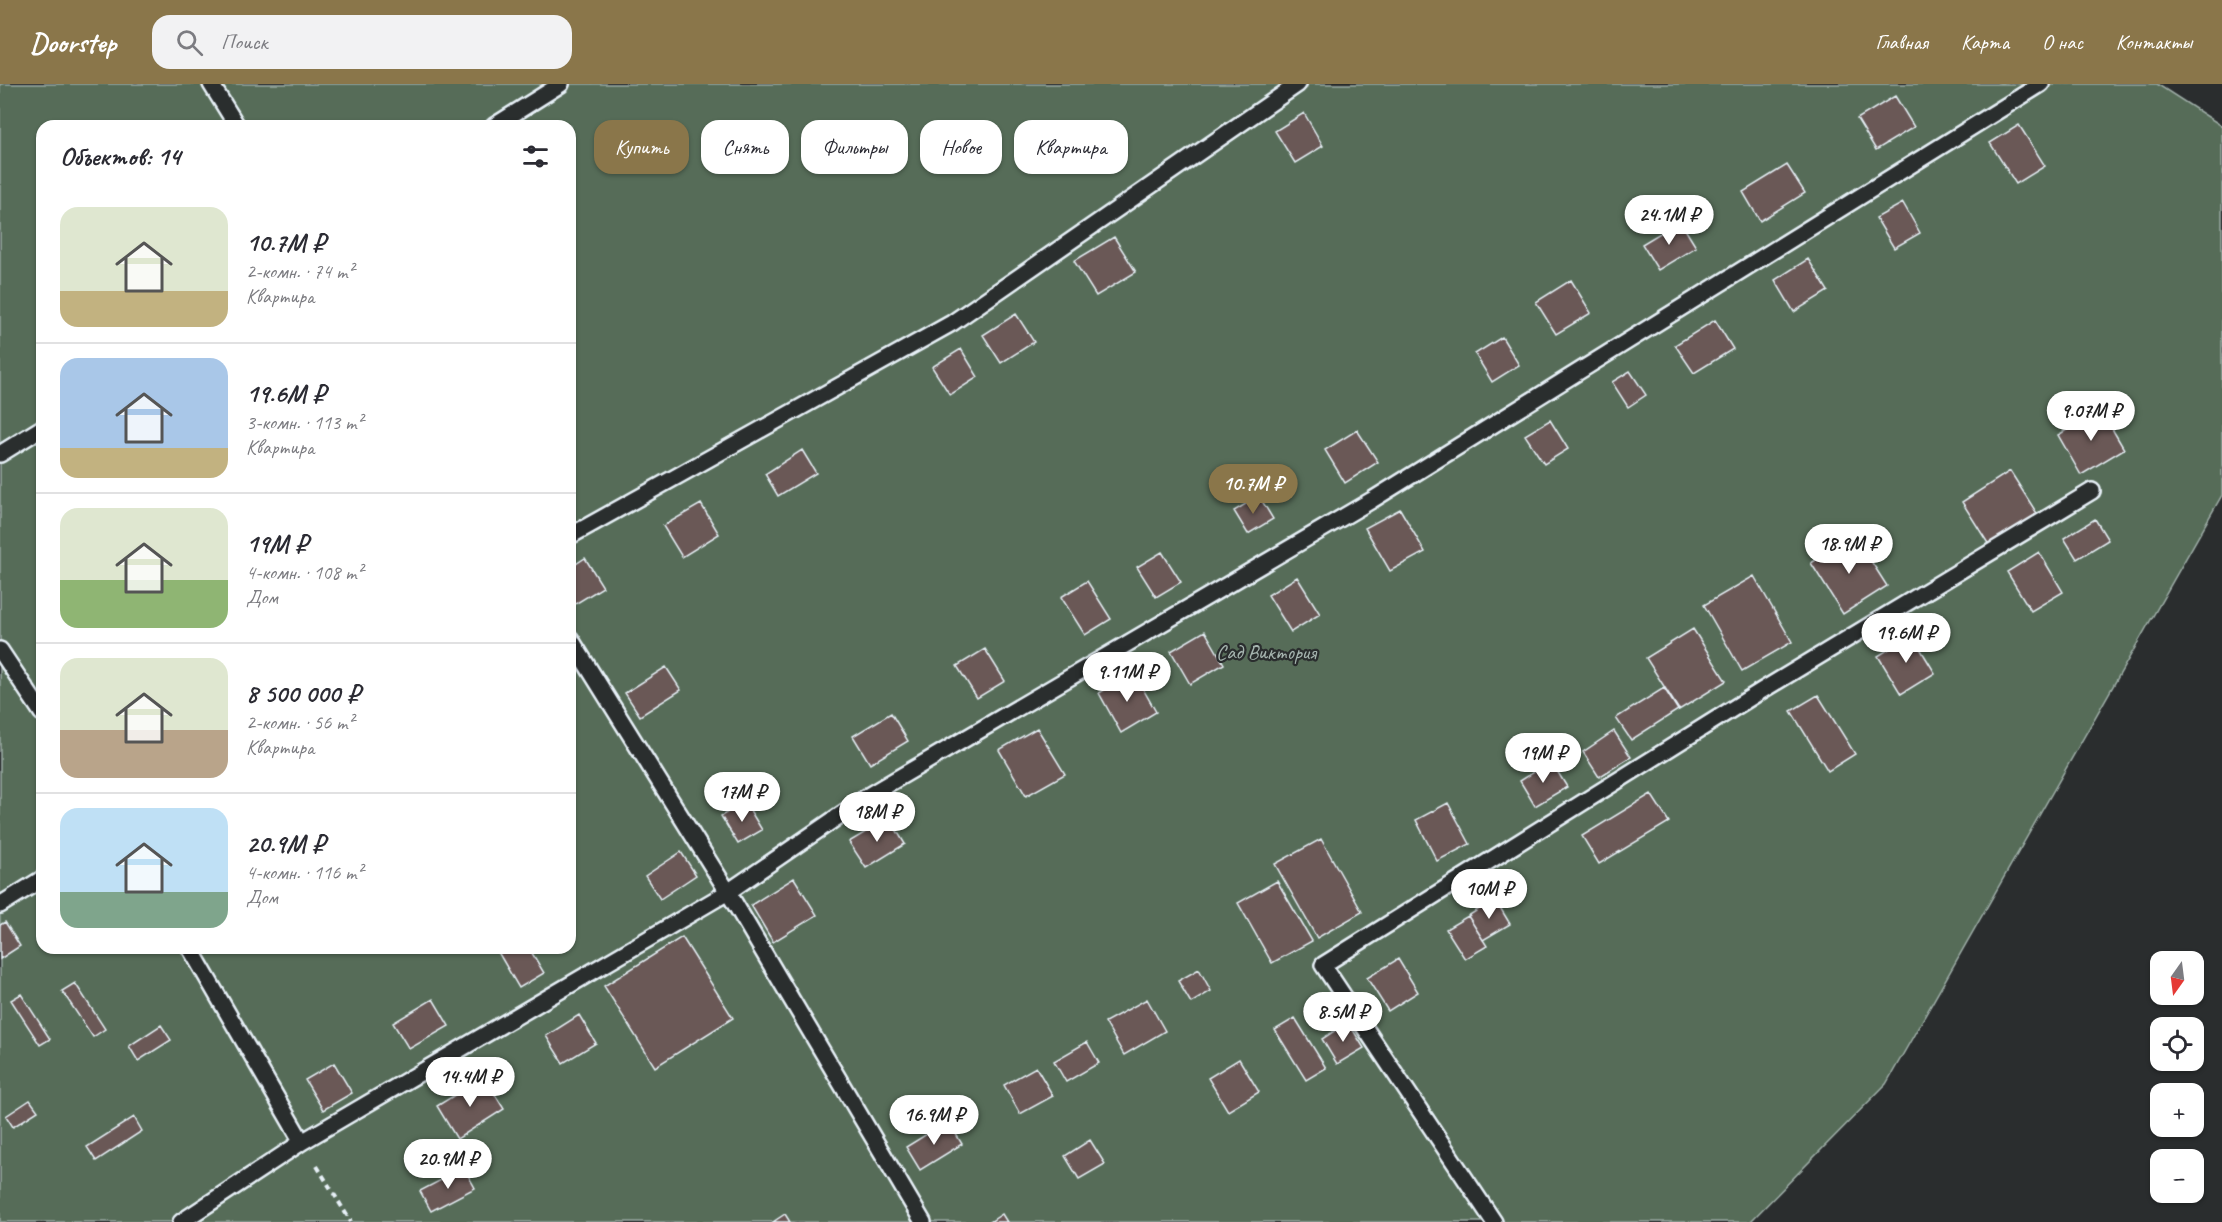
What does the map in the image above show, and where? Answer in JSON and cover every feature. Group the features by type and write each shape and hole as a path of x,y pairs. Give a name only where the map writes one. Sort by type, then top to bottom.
{"lane":[{"path":"211,84 233,120"},
{"path":"504,120 561,84"},
{"path":"576,533 952,323 1298,84"},
{"path":"181,1222 302,1142 728,892 871,794 1372,500 2041,84"},
{"path":"0,454 36,432"},
{"path":"1494,1222 1323,965 1751,698 2092,491"},
{"path":"576,648 728,892 923,1222"},
{"path":"0,650 36,704"},
{"path":"0,904 36,883"},
{"path":"193,954 302,1142"}],"path":[{"path":"302,1142 351,1222"}],"green space":[{"name":"Сад Виктория","path":"0,84 2157,84 2222,126 2222,495 1886,1084 1750,1222 0,1222"}],"building":[{"path":"1895,96 1914,127 1876,150 1857,119"},
{"path":"1304,113 1323,146 1295,163 1275,131"},
{"path":"2019,125 2045,166 2016,184 1990,143"},
{"path":"1787,165 1805,193 1760,221 1743,192"},
{"path":"1903,203 1920,233 1894,248 1876,218"},
{"path":"1680,221 1696,247 1658,270 1642,244"},
{"path":"1114,237 1136,272 1096,296 1074,261"},
{"path":"1808,259 1828,291 1794,312 1775,280"},
{"path":"1571,280 1591,313 1556,334 1536,302"},
{"path":"1016,314 1034,342 1001,363 983,335"},
{"path":"1715,320 1733,349 1694,373 1675,345"},
{"path":"1502,337 1519,365 1492,382 1475,354"},
{"path":"961,349 978,377 950,395 932,367"},
{"path":"1630,371 1646,395 1628,407 1612,382"},
{"path":"2101,410 2124,449 2081,475 2058,435"},
{"path":"1550,420 1568,449 1544,464 1525,435"},
{"path":"1357,430 1378,462 1345,483 1325,450"},
{"path":"802,450 816,473 778,496 765,474"},
{"path":"2010,471 2038,515 1989,545 1962,502"},
{"path":"1259,496 1273,519 1248,534 1234,511"},
{"path":"701,504 719,534 682,557 663,526"},
{"path":"1400,509 1425,552 1390,571 1365,528"},
{"path":"2095,519 2108,540 2077,559 2064,538"},
{"path":"1855,536 1887,586 1843,614 1811,563"},
{"path":"1162,552 1181,582 1156,597 1137,567"},
{"path":"2039,552 2063,592 2031,611 2007,572"},
{"path":"585,558 603,587 576,604 576,564"},
{"path":"1754,576 1792,642 1742,671 1704,605"},
{"path":"1297,577 1320,614 1291,632 1268,595"},
{"path":"1087,581 1111,619 1085,635 1061,597"},
{"path":"1693,629 1726,681 1679,710 1646,658"},
{"path":"1205,631 1224,664 1190,684 1171,651"},
{"path":"1912,635 1935,673 1901,694 1878,656"},
{"path":"985,649 1005,681 977,698 957,666"},
{"path":"666,667 681,690 640,716 625,693"},
{"path":"1134,673 1156,712 1121,733 1099,693"},
{"path":"1664,688 1678,710 1631,740 1616,718"},
{"path":"1818,695 1855,754 1828,771 1791,711"},
{"path":"891,713 908,741 870,764 853,736"},
{"path":"1037,728 1065,774 1026,796 999,750"},
{"path":"1614,731 1631,757 1599,777 1583,752"},
{"path":"1551,761 1567,787 1535,806 1520,781"},
{"path":"1651,794 1669,822 1599,864 1582,836"},
{"path":"745,802 762,830 738,844 721,816"},
{"path":"1448,803 1470,844 1437,861 1416,820"},
{"path":"889,818 905,844 866,868 849,842"},
{"path":"1321,839 1362,912 1317,938 1275,864"},
{"path":"681,852 696,875 660,899 645,876"},
{"path":"794,878 817,915 773,942 751,905"},
{"path":"1277,881 1312,941 1272,963 1238,903"},
{"path":"1495,899 1510,924 1483,940 1468,916"},
{"path":"1468,916 1487,946 1465,959 1446,929"},
{"path":"5,922 20,946 0,959 0,925"},
{"path":"682,937 733,1018 655,1067 604,986"},
{"path":"499,954 533,954 544,973 519,988"},
{"path":"1398,959 1418,992 1388,1011 1367,978"},
{"path":"1199,969 1211,991 1191,1003 1178,981"},
{"path":"75,983 105,1029 93,1037 62,991"},
{"path":"21,994 50,1039 40,1045 11,1000"},
{"path":"433,999 449,1026 409,1049 393,1023"},
{"path":"1147,999 1165,1031 1124,1055 1105,1022"},
{"path":"579,1015 596,1043 563,1063 546,1036"},
{"path":"1295,1018 1326,1068 1306,1080 1275,1030"},
{"path":"1348,1022 1364,1048 1337,1064 1322,1039"},
{"path":"161,1025 171,1040 138,1061 129,1046"},
{"path":"1087,1042 1099,1063 1066,1082 1054,1061"},
{"path":"1239,1059 1259,1092 1228,1111 1208,1078"},
{"path":"334,1063 352,1093 323,1110 305,1080"},
{"path":"1036,1067 1053,1096 1020,1114 1004,1085"},
{"path":"484,1077 504,1109 457,1139 437,1106"},
{"path":"30,1100 38,1111 13,1127 6,1116"},
{"path":"134,1117 142,1131 96,1161 87,1147"},
{"path":"948,1121 962,1144 920,1170 906,1147"},
{"path":"1090,1140 1105,1164 1079,1179 1065,1156"},
{"path":"464,1168 475,1188 431,1211 420,1191"},
{"path":"785,1214 790,1222 773,1222"},
{"path":"1002,1214 1007,1222 990,1222"}]}
